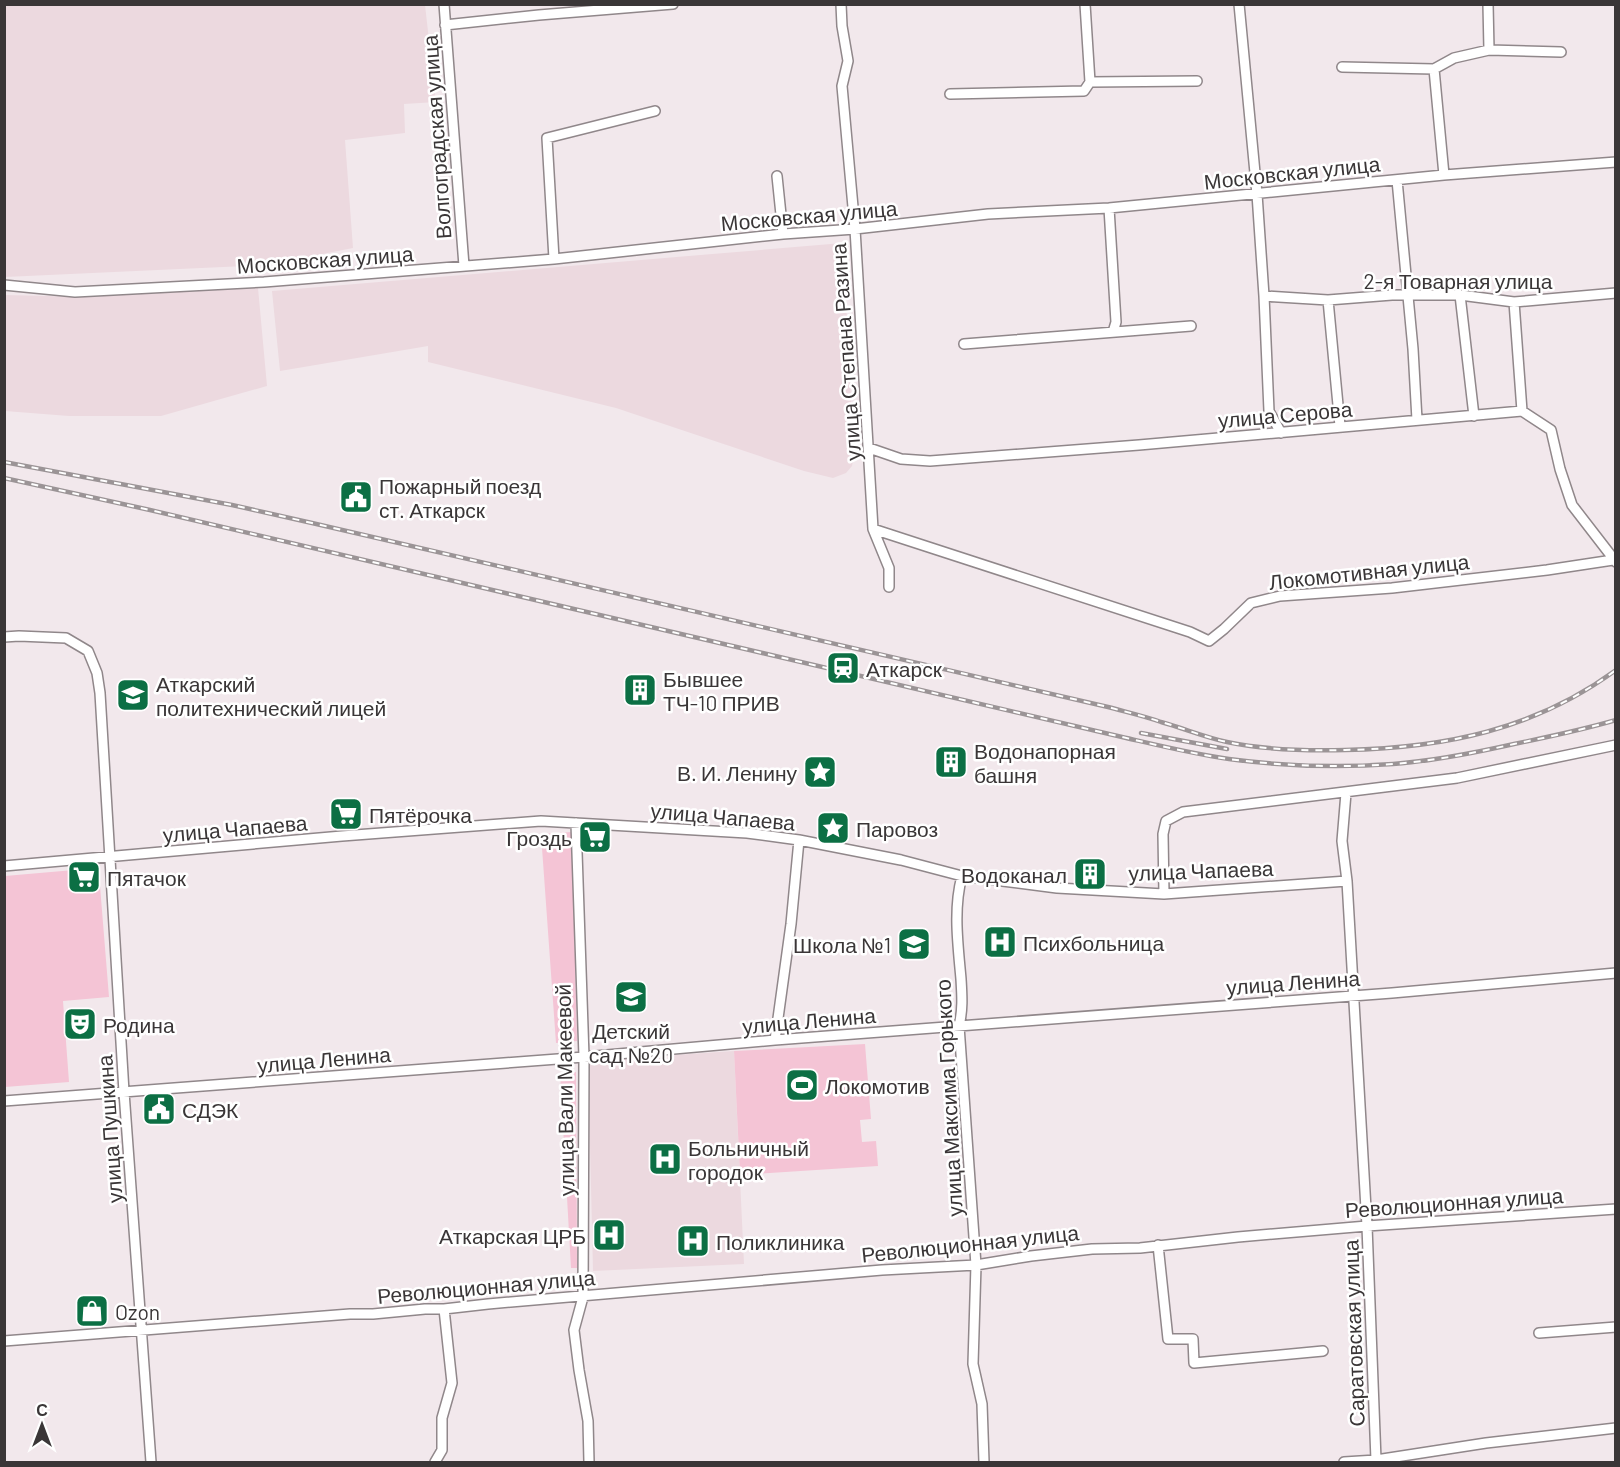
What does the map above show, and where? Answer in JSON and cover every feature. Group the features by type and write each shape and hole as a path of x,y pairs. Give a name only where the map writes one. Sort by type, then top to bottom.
{"street":[{"name":"Волгоградская улица","path":"444,4 464,266"},
{"path":"446,25 673,4"},
{"name":"улица Степана Разина","path":"841,4 848,61 842,86 855,230 873,529 889,568 889,587"},
{"path":"950,94 1084,91 1090,82 1085,4"},
{"path":"1239,4 1257,194 1269,411 1281,433"},
{"path":"1488,4 1489,50"},
{"path":"1342,67 1434,69 1454,58 1489,50 1561,52"},
{"path":"1434,69 1444,175"},
{"path":"1090,82 1197,81"},
{"path":"554,259 547,138 655,111"},
{"name":"Московская улица","path":"4,285 75,292 264,282 554,259 783,234 855,230 988,214 1109,208 1444,175 1616,162"},
{"path":"777,176 783,234"},
{"path":"1396,180 1413,349 1417,420"},
{"path":"1109,208 1116,322 1113,332"},
{"name":"2-я Товарная улица","path":"1264,296 1328,300 1364,296 1460,295 1514,302 1616,293"},
{"path":"1460,295 1474,416"},
{"path":"1328,300 1340,426"},
{"path":"1514,302 1522,411 1551,430 1560,470 1572,505 1614,561"},
{"path":"964,344 1191,326"},
{"name":"улица Серова","path":"869,448 901,459 930,461 1522,411"},
{"name":"Локомотивная улица","path":"873,529 1190,632 1209,641 1251,603 1280,596 1392,588 1614,561"},
{"name":"улица Пушкина","path":"4,637 66,638 88,651 97,673 140,1331 151,1462"},
{"path":"1164,894 1163,834 1166,821 1183,813 1457,778 1616,745"},
{"path":"1346,793 1342,841 1347,881"},
{"name":"улица Чапаева","path":"4,867 342,836 541,821 747,833 799,840 901,860 962,876 1057,888 1164,894 1347,881"},
{"name":"улица Вали Макеевой","path":"576,823 584,1057 583,1297 574,1330 588,1421 590,1462"},
{"path":"775,1040 791,924 799,840"},
{"name":"улица Максима Горького","path":"962,876 957,891 957,929 963,1012 959,1026 976,1265 973,1364 982,1404 984,1462"},
{"name":"Саратовская улица","path":"1347,881 1367,1226 1376,1460"},
{"name":"улица Ленина","path":"4,1101 1353,996 1616,973"},
{"name":"Революционная улица","path":"4,1341 350,1314 444,1309 882,1270 976,1265 1092,1249 1140,1248 1367,1226 1616,1209"},
{"path":"1158,1245 1168,1339 1193,1339 1194,1363 1323,1351"},
{"path":"435,1462 442,1450 442,1418 452,1383 444,1309"},
{"path":"1539,1333 1616,1327"},
{"path":"1344,1462 1376,1460 1486,1443 1616,1428"}],"shaded area":[{"path":"4,5 425,5 436,102 404,104 405,133 345,140 353,248 267,265 5,277"},
{"path":"843,243 854,456 852,466 846,473 833,478 804,471 616,408 428,362 428,346 280,371 272,291"},
{"path":"258,288 267,386 161,416 69,416 5,411 5,295 86,297"},
{"path":"572,832 577,1041 556,1043 541,834"},
{"path":"74,870 76,888 100,886 109,997 63,1001 69,1082 5,1087 5,876"},
{"name":"Детский сад №20","path":"646,990 647,1007 635,1008 634,1003 616,1004 615,992"},
{"name":"Локомотив","path":"865,1044 871,1119 860,1120 862,1142 876,1141 878,1166 740,1175 734,1051"},
{"name":"Больничный городок","path":"734,1051 744,1264 593,1271 588,1061"},
{"path":"576,1072 577,1268 571,1268 560,1073"}],"railway":[{"path":"4,462 232,505 312,523 1108,707 1218,740 1256,747 1345,750 1453,740 1487,732 1553,708 1585,691 1616,670"},
{"path":"4,478 1148,743 1229,759 1311,766 1408,763 1484,750 1616,720"},
{"path":"1141,733 1227,749"}],"place":[{"name":"Пожарный поезд ст. Аткарск","path":"356,497"},
{"name":"Аткарск","path":"843,668"},
{"name":"Бывшее ТЧ-10 ПРИВ","path":"640,690"},
{"name":"Аткарский политехнический лицей","path":"133,695"},
{"name":"Водонапорная башня","path":"951,762"},
{"name":"В. И. Ленину","path":"820,772"},
{"name":"Пятёрочка","path":"346,814"},
{"name":"Паровоз","path":"833,828"},
{"name":"Гроздь","path":"595,837"},
{"name":"Водоканал","path":"1090,874"},
{"name":"Пятачок","path":"84,877"},
{"name":"Психбольница","path":"1000,942"},
{"name":"Школа №1","path":"914,944"},
{"name":"Детский сад №20","path":"631,997"},
{"name":"Родина","path":"80,1024"},
{"name":"Локомотив","path":"802,1085"},
{"name":"СДЭК","path":"159,1109"},
{"name":"Больничный городок","path":"665,1159"},
{"name":"Аткарская ЦРБ","path":"609,1235"},
{"name":"Поликлиника","path":"693,1241"},
{"name":"Ozon","path":"92,1311"}]}
